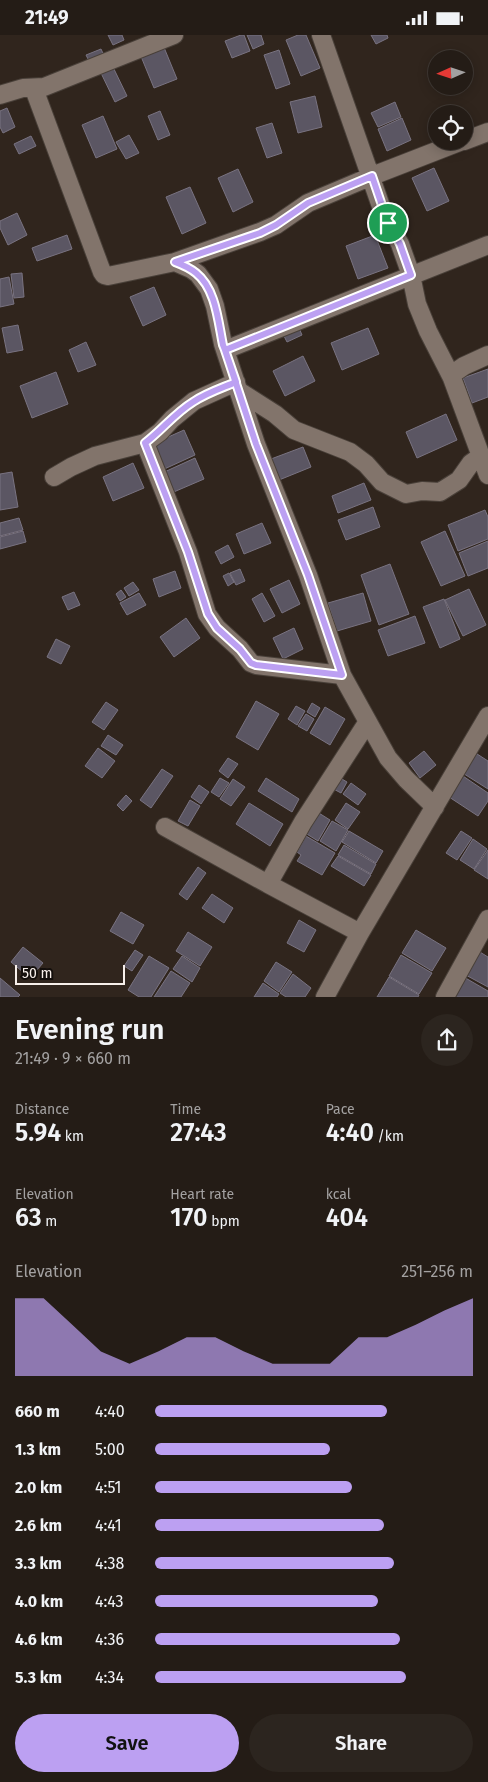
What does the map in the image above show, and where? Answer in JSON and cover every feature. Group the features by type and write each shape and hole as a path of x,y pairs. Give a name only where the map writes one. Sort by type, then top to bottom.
{"street":[{"path":"0,95 23,89 44,87 174,35"},
{"path":"321,35 372,176 384,215 400,244 411,275 420,311 451,375 488,475"},
{"path":"34,89 104,275 120,274 175,262 260,233 276,225 308,203 440,150"},
{"path":"473,137 488,132"},
{"path":"225,350 488,245"},
{"path":"175,262 191,269 204,280 215,306 225,350 256,444 308,575 342,675 388,758 406,779 435,807"},
{"path":"451,375 464,365 488,355"},
{"path":"54,477 95,456 145,443 194,401 238,387"},
{"path":"238,387 294,430 350,452 366,464 382,482 406,494 422,491 440,493 459,480 471,463 481,456"},
{"path":"145,443 188,552 204,605 211,621 240,649 251,663 342,675"},
{"path":"324,997 488,717"},
{"path":"268,884 302,822 367,723"},
{"path":"165,827 360,933"},
{"path":"445,997 488,919"}],"building":[{"path":"108,35 122,35 124,40 113,45"},
{"path":"244,35 250,51 232,58 225,41"},
{"path":"247,35 261,35 264,44 253,49"},
{"path":"298,35 306,35 320,68 301,76 286,40"},
{"path":"371,35 387,35 388,38 376,44"},
{"path":"163,45 177,79 154,88 140,54"},
{"path":"101,49 106,60 92,67 86,55"},
{"path":"279,50 290,84 276,89 264,55"},
{"path":"112,65 127,96 115,102 100,71"},
{"path":"315,96 322,127 298,133 290,102"},
{"path":"395,102 401,117 378,127 371,113"},
{"path":"7,108 15,127 3,133 0,127 0,111"},
{"path":"160,111 170,135 158,140 148,116"},
{"path":"103,116 117,149 96,158 82,125"},
{"path":"402,118 411,140 387,151 378,129"},
{"path":"272,123 282,153 267,158 256,128"},
{"path":"129,135 139,153 126,159 116,142"},
{"path":"31,136 36,146 19,154 14,144"},
{"path":"434,168 449,201 427,211 412,178"},
{"path":"238,169 253,202 233,212 218,178"},
{"path":"190,187 206,223 182,234 166,197"},
{"path":"17,213 27,235 8,245 0,228 0,221"},
{"path":"67,235 72,249 37,261 32,248"},
{"path":"375,235 388,268 358,279 346,246"},
{"path":"22,273 24,297 14,298 11,274"},
{"path":"9,277 14,304 0,307 0,279"},
{"path":"154,287 166,315 143,326 130,297"},
{"path":"297,323 302,335 287,342 281,330"},
{"path":"18,325 23,350 7,353 2,328"},
{"path":"368,328 379,354 342,370 331,343"},
{"path":"86,342 96,365 78,372 69,350"},
{"path":"303,356 315,381 285,396 273,371"},
{"path":"488,369 488,397 472,403 463,378"},
{"path":"56,372 68,404 32,418 20,386"},
{"path":"446,414 457,440 417,458 406,432"},
{"path":"184,430 195,455 160,471 148,446"},
{"path":"303,447 311,467 279,480 271,459"},
{"path":"195,458 204,479 169,494 160,474"},
{"path":"133,463 144,488 113,501 103,477"},
{"path":"12,472 18,507 0,510 0,474"},
{"path":"364,483 371,500 338,513 332,496"},
{"path":"373,507 380,527 346,540 338,520"},
{"path":"485,510 488,517 488,539 458,551 448,525"},
{"path":"19,518 23,530 0,536 0,523"},
{"path":"262,523 271,543 244,554 236,534"},
{"path":"23,531 26,542 0,549 0,537"},
{"path":"445,531 465,576 441,586 421,542"},
{"path":"488,541 488,568 468,576 459,553"},
{"path":"228,545 234,557 221,564 215,552"},
{"path":"390,564 409,614 379,625 361,575"},
{"path":"240,569 245,581 236,585 230,573"},
{"path":"175,571 181,588 159,597 153,579"},
{"path":"229,573 234,582 228,586 223,576"},
{"path":"289,580 300,604 282,613 270,589"},
{"path":"133,582 139,590 129,596 124,588"},
{"path":"469,589 486,625 463,636 445,600"},
{"path":"121,590 126,597 120,601 116,594"},
{"path":"74,592 80,605 68,610 62,597"},
{"path":"139,593 146,605 127,615 120,603"},
{"path":"262,593 275,616 264,622 252,599"},
{"path":"363,593 371,621 337,631 328,603"},
{"path":"444,599 460,639 440,648 423,607"},
{"path":"415,616 425,643 388,656 378,630"},
{"path":"186,618 200,638 174,657 160,637"},
{"path":"294,628 303,649 283,659 273,638"},
{"path":"56,639 70,646 61,664 47,657"},
{"path":"256,701 279,714 258,750 236,737"},
{"path":"106,702 118,710 104,730 92,722"},
{"path":"312,703 320,708 315,717 307,712"},
{"path":"296,706 305,711 297,725 288,719"},
{"path":"325,707 345,719 330,745 310,733"},
{"path":"306,714 314,719 307,731 298,726"},
{"path":"108,735 123,745 116,755 101,746"},
{"path":"98,748 115,761 102,778 85,766"},
{"path":"424,751 436,765 420,778 409,763"},
{"path":"474,752 488,761 488,789 461,772"},
{"path":"228,758 238,764 228,778 219,771"},
{"path":"162,769 173,776 151,808 140,800"},
{"path":"460,774 488,793 488,801 478,816 446,795"},
{"path":"335,775 347,782 341,793 328,786"},
{"path":"220,778 229,783 219,797 211,792"},
{"path":"266,778 299,799 292,812 258,791"},
{"path":"233,779 245,787 231,806 220,799"},
{"path":"351,783 366,794 358,805 343,794"},
{"path":"199,785 209,792 201,804 191,797"},
{"path":"126,795 132,801 123,811 117,805"},
{"path":"190,800 200,806 188,826 178,821"},
{"path":"249,803 283,824 270,846 236,824"},
{"path":"346,803 360,812 348,829 335,820"},
{"path":"314,810 330,820 318,841 302,831"},
{"path":"332,821 348,830 336,851 320,841"},
{"path":"349,831 383,851 376,863 342,842"},
{"path":"461,831 472,838 457,860 446,853"},
{"path":"306,836 335,853 322,875 297,861 301,855 297,852"},
{"path":"473,839 487,849 474,869 460,860"},
{"path":"344,845 376,864 371,874 338,855"},
{"path":"488,850 488,879 474,870"},
{"path":"338,856 371,875 364,886 331,866"},
{"path":"198,867 206,873 187,900 179,894"},
{"path":"212,894 233,908 224,923 202,908"},
{"path":"121,912 144,925 133,944 110,931"},
{"path":"299,920 316,930 304,952 287,943"},
{"path":"416,930 446,948 432,971 402,953"},
{"path":"188,932 212,947 200,966 176,951"},
{"path":"23,947 43,963 30,978 11,962"},
{"path":"475,949 488,957 488,987 462,973"},
{"path":"135,950 143,955 132,971 124,966"},
{"path":"401,955 432,973 419,994 389,976"},
{"path":"149,956 169,968 151,997 139,997 128,990"},
{"path":"182,956 200,968 192,982 173,969"},
{"path":"276,962 292,972 279,992 264,981"},
{"path":"171,971 190,983 181,997 154,997"},
{"path":"293,974 311,988 305,997 286,997 280,993"},
{"path":"462,976 488,991 488,997 451,997"},
{"path":"389,977 419,995 418,997 377,997"},
{"path":"0,978 20,995 18,997 0,997"},
{"path":"263,983 279,994 277,997 254,997"}],"route":[{"path":"388,223 372,176 308,203 276,225 260,233 175,262 191,269 204,280 215,306 223,345 225,350 243,402 256,444 308,575 342,675 262,667 251,663 240,649 211,621 204,605 188,552 145,443 194,401 236,382 225,350 411,275 400,244 388,223"}]}
